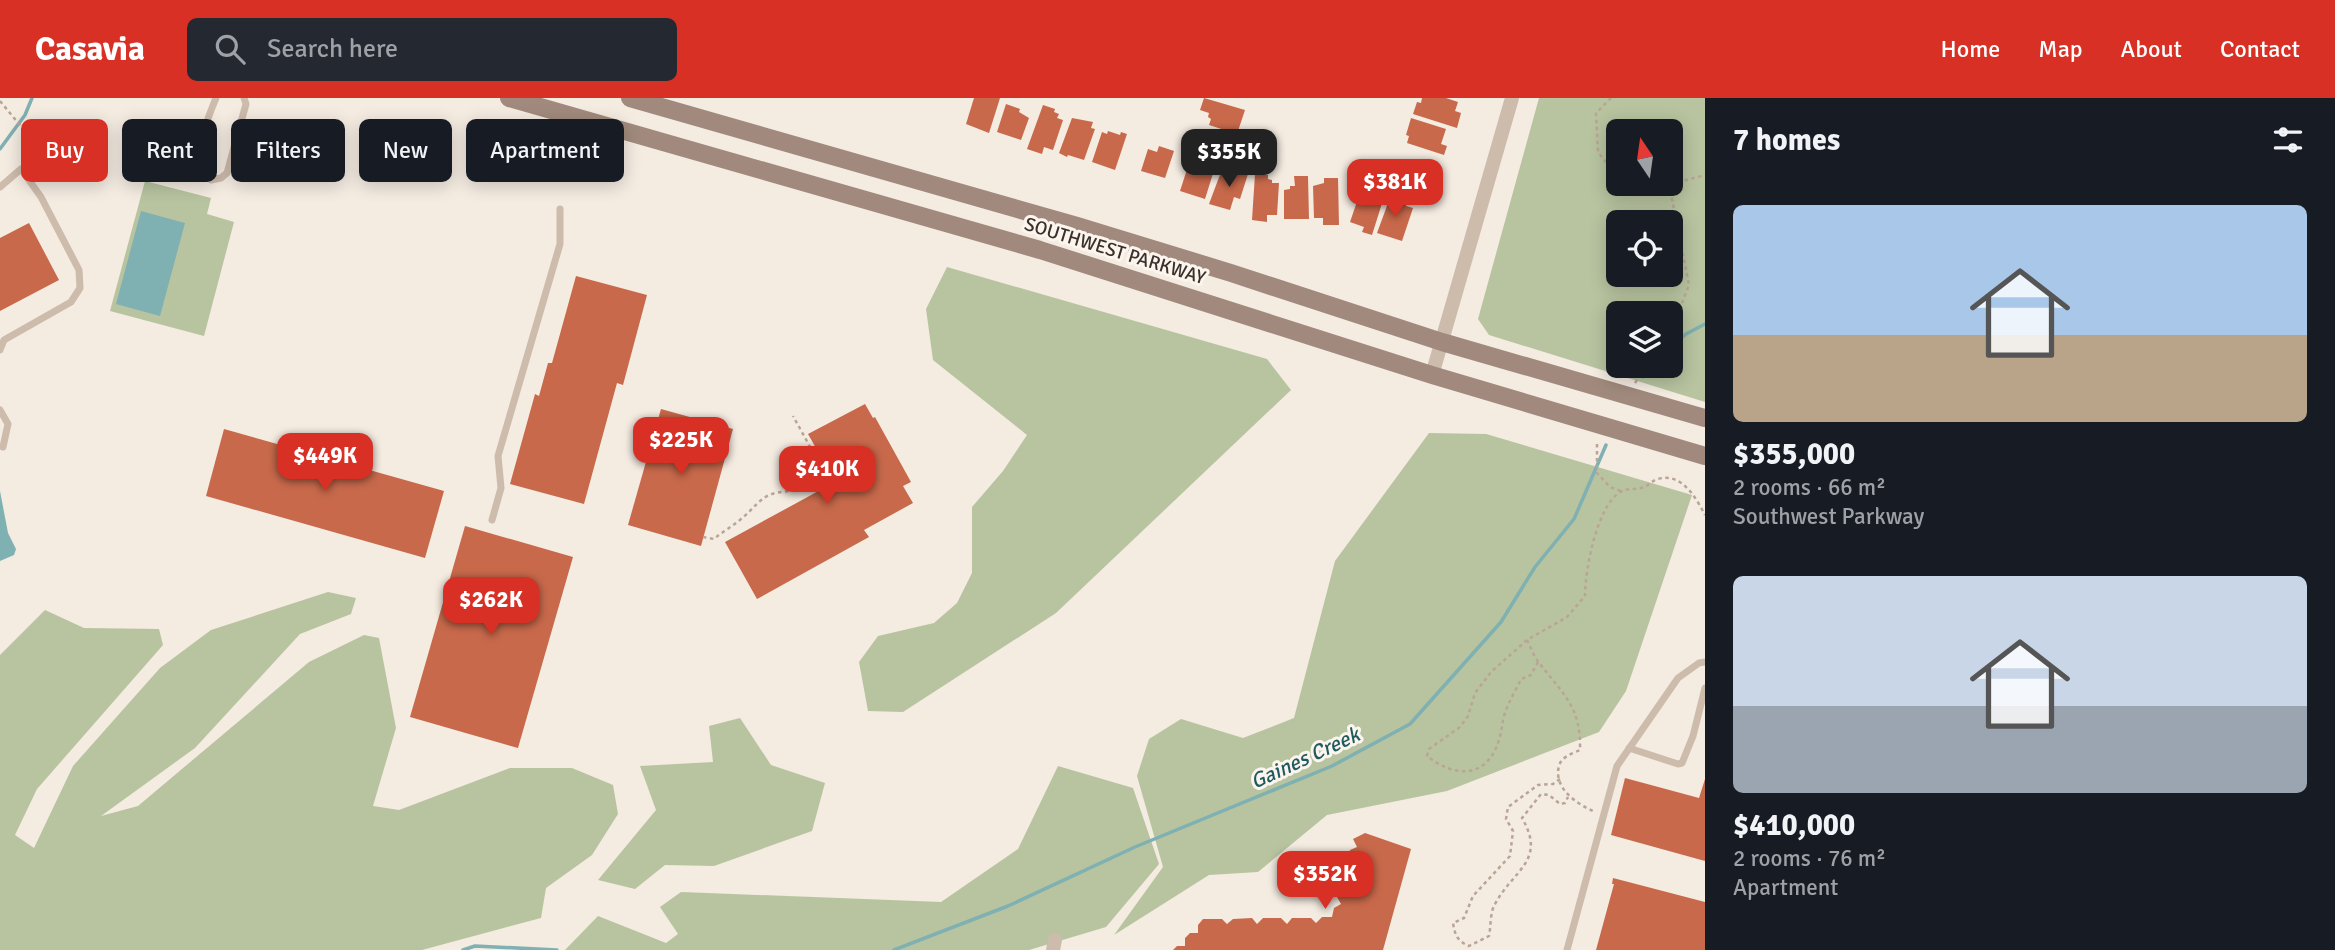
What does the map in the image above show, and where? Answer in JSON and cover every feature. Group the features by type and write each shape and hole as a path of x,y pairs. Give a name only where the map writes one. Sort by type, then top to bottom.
{"main road":[{"name":"SOUTHWEST PARKWAY","path":"509,98 1040,250 1432,374 1705,456"},
{"name":"SOUTHWEST PARKWAY","path":"630,98 1077,226 1442,342 1705,418"}],"street":[{"path":"1432,374 1513,98"}],"lane":[{"path":"216,98 198,157 201,174 211,180 221,178 227,173 246,104 244,98"},
{"path":"0,187 21,169 41,197 79,270 80,288 71,302 5,340 0,350"},
{"path":"492,520 501,488 498,456 560,244 560,209"},
{"path":"0,410 8,424 3,447"},
{"path":"1567,950 1617,766 1678,678 1699,663 1705,662"},
{"path":"1629,748 1682,763 1693,736 1705,688"}],"path":[{"path":"1606,162 1598,152 1596,113 1611,98"},
{"path":"0,101 21,125"},
{"path":"1684,180 1705,175"},
{"path":"1672,196 1689,285 1683,301"},
{"path":"1634,383 1638,378"},
{"path":"703,537 714,539 741,519 762,498 775,493 809,490 829,481 793,416"},
{"path":"1597,444 1597,473 1611,487 1621,491 1644,487 1656,479 1670,478 1692,490 1705,515"},
{"path":"1538,662 1531,675 1521,679 1505,712 1499,742 1483,765 1469,773 1456,772 1427,756 1429,749 1460,727 1468,716 1475,693 1491,672 1527,640 1567,617 1585,596 1590,549 1608,507 1621,491"},
{"path":"1527,640 1538,662 1573,704 1581,730 1580,750 1564,758 1559,766 1560,779 1568,797 1603,814"},
{"path":"1560,779 1553,784 1538,785 1508,807 1506,819 1514,831 1510,856 1473,896 1464,918 1453,923 1460,942 1469,946 1489,936 1494,906 1525,866 1531,853 1528,827 1522,818 1527,809 1541,794 1549,795 1560,804 1565,803 1568,797"}],"green space":[{"path":"1539,98 1705,98 1705,402 1628,378 1683,378 1683,301 1606,301 1606,371 1489,335 1478,319"},
{"path":"145,182 211,198 207,214 234,222 204,336 110,311"},
{"path":"947,267 1267,359 1291,390 1056,613 903,712 868,711 859,662 878,636 934,623 957,603 972,573 972,507 1003,471 1027,435 933,360 926,309"},
{"path":"1429,433 1486,434 1692,495 1626,691 1599,732 1447,791 1327,815 1258,872 1209,875 1114,935 1163,867 1137,776 1149,739 1181,719 1243,738 1294,718 1335,561"},
{"path":"328,592 356,598 351,614 300,634 195,748 101,816 138,806 309,662 364,635 379,638 396,728 373,806 399,810 510,768 572,768 613,785 618,814 592,855 546,888 541,918 422,950 0,950 0,655 45,610 84,628 159,629 163,645 37,789 15,835 34,848 73,766 160,668 211,630"},
{"path":"740,718 771,765 825,783 812,831 714,866 665,865 635,889 598,880 656,810 640,766 713,762 709,726"},
{"path":"1058,766 1133,788 1159,864 1106,927 1029,950 565,950 598,916 666,943 678,934 660,907 681,892 941,902 1018,849"}],"water":[{"path":"141,211 185,223 160,316 116,304"},
{"path":"0,491 8,533 16,549 14,555 0,561"}],"building":[{"path":"974,98 1000,98 989,133 966,124"},
{"path":"1204,98 1245,110 1237,134 1209,125 1209,113 1200,110"},
{"path":"1422,98 1446,98 1458,102 1455,111 1461,113 1457,128 1413,114 1417,102 1421,103"},
{"path":"1006,104 1020,109 1019,112 1029,118 1021,140 997,132"},
{"path":"1043,105 1055,109 1054,112 1059,114 1057,118 1063,120 1053,150 1044,147 1042,154 1027,149"},
{"path":"1072,118 1093,122 1091,128 1095,129 1084,160 1059,153"},
{"path":"1411,118 1446,129 1441,144 1447,146 1444,155 1407,143 1409,136 1406,135"},
{"path":"1108,131 1127,134 1115,170 1092,162 1102,132 1107,134"},
{"path":"1159,146 1174,151 1165,178 1141,171 1148,149 1157,152"},
{"path":"1190,160 1216,164 1205,199 1180,191"},
{"path":"1229,168 1248,174 1240,199 1234,197 1230,210 1209,204 1221,172 1227,174"},
{"path":"1255,174 1268,175 1272,183 1279,183 1277,215 1267,215 1267,222 1252,220"},
{"path":"1294,176 1308,176 1309,219 1284,219 1284,190 1295,186"},
{"path":"1324,178 1338,178 1339,225 1323,225 1323,218 1314,218 1313,186 1324,183"},
{"path":"1362,187 1384,197 1372,235 1362,232 1364,227 1350,222"},
{"path":"1391,195 1403,198 1402,201 1407,202 1406,206 1413,208 1402,241 1377,233"},
{"path":"29,223 59,280 0,311 0,238"},
{"path":"576,276 647,295 623,385 617,383 584,504 510,484 535,394 539,396 548,363 552,363"},
{"path":"865,404 911,482 903,486 913,503 864,530 869,537 757,599 725,542 835,482 808,434"},
{"path":"661,409 733,429 701,546 628,525"},
{"path":"224,429 444,491 425,558 206,496"},
{"path":"465,526 573,557 518,748 410,717"},
{"path":"1625,778 1699,798 1705,779 1705,861 1611,835"},
{"path":"1365,833 1411,849 1383,950 1173,950 1177,946 1185,946 1185,938 1190,933 1198,933 1198,925 1203,919 1222,919 1227,924 1233,919 1252,918 1257,924 1263,918 1281,918 1287,924 1292,918 1311,918 1316,923 1322,917 1332,917 1334,908 1341,904 1337,897 1342,879 1349,875 1345,868 1350,850 1357,847 1353,839"},
{"path":"1613,878 1705,902 1705,950 1596,950 1614,884"}],"waterway":[{"path":"0,149 25,115 32,98"},
{"name":"Gaines Creek","path":"1683,337 1705,324"},
{"name":"Gaines Creek","path":"894,950 1008,906 1135,847 1332,766 1410,724 1501,622 1535,567 1574,519 1606,445"},
{"name":"Gaines Creek","path":"463,950 475,946 557,950"}]}
